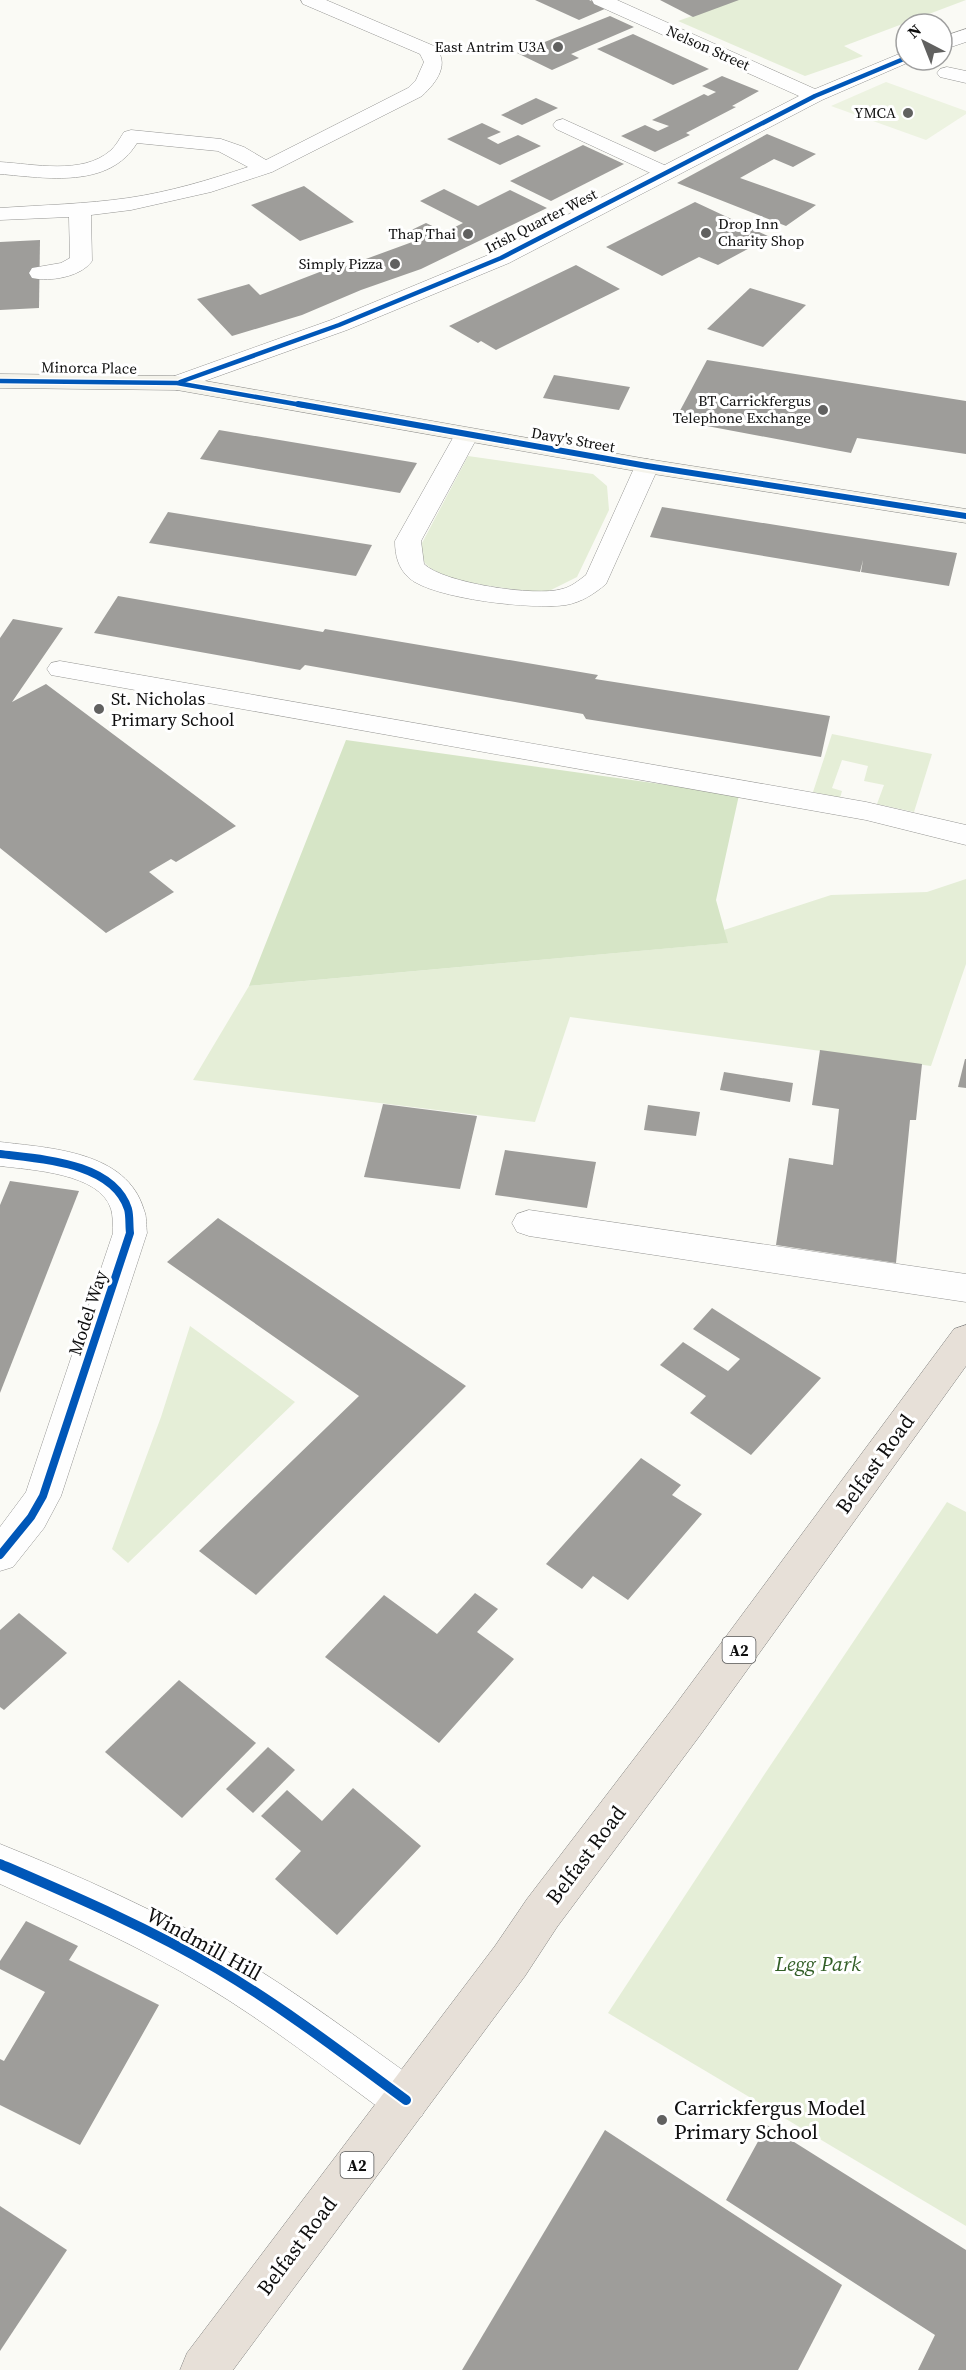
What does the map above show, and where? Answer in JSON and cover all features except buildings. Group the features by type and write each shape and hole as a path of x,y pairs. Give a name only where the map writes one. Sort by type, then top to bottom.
{"highway":[{"name":"Belfast Road","path":"204,2370 510,1961 542,1913 687,1721 966,1339"}],"street":[{"path":"0,214 80,210 130,204 185,193 265,168 415,92 425,83 434,62 427,50 310,0"},
{"name":"Nelson Street","path":"601,0 815,96"},
{"name":"Irish Quarter West","path":"177,383 339,325 501,258 815,96 894,63"},
{"path":"563,125 666,173"},
{"path":"0,168 65,171 94,167 118,155 131,136 221,145 237,151 265,168"},
{"path":"40,273 67,269 81,261 80,210"},
{"name":"Minorca Place","path":"0,381 177,383"},
{"name":"Davy's Street","path":"177,383 466,436 966,516"},
{"path":"466,436 410,534 407,548 408,561 417,573 451,586 551,600 577,595 589,588 597,579 647,466"},
{"path":"60,669 855,809 966,835"},
{"name":"Model Way","path":"0,1154 66,1163 95,1174 125,1198 131,1221 130,1233 43,1496 31,1517 0,1554"},
{"path":"529,1223 966,1288"},
{"name":"Windmill Hill","path":"0,1864 89,1902 218,1969 281,2010 406,2100"}],"green space":[{"path":"737,0 966,0 934,12 894,12 894,27 844,46 863,56 805,76 678,21"},
{"name":"YMCA","path":"886,82 966,111 966,114 926,140 831,106"},
{"path":"468,456 593,474 607,486 609,510 577,577 547,592 533,592 445,576 425,563 421,545"},
{"path":"832,734 932,754 914,812 877,804 884,785 864,781 868,766 842,760 832,788 842,791 840,798 813,792"},
{"path":"346,740 739,795 716,900 728,943 249,986"},
{"path":"966,879 966,964 931,1066 570,1017 535,1122 193,1080 249,986 727,943 724,930 831,895 927,892"},
{"path":"190,1326 295,1402 128,1563 112,1549 161,1417"},
{"name":"Legg Park","path":"947,1502 966,1512 966,2226 608,2013"}],"cycle path":[{"path":"180,382 339,325 501,258 815,96 894,63"},
{"path":"0,381 177,383 647,466 966,516"},
{"path":"0,1154 64,1164 86,1170 104,1179 119,1192 128,1210 130,1233 43,1496 31,1517 0,1555"},
{"path":"0,1864 165,1940 218,1969 290,2016 406,2100"}],"place":[{"name":"East Antrim U3A","path":"558,47"},
{"name":"YMCA","path":"908,113"},
{"name":"Drop Inn Charity Shop","path":"706,233"},
{"name":"Thap Thai","path":"468,234"},
{"name":"Simply Pizza","path":"395,264"},
{"name":"BT Carrickfergus Telephone Exchange","path":"823,410"},
{"name":"St. Nicholas Primary School","path":"99,709"},
{"name":"Carrickfergus Model Primary School","path":"662,2120"}]}
